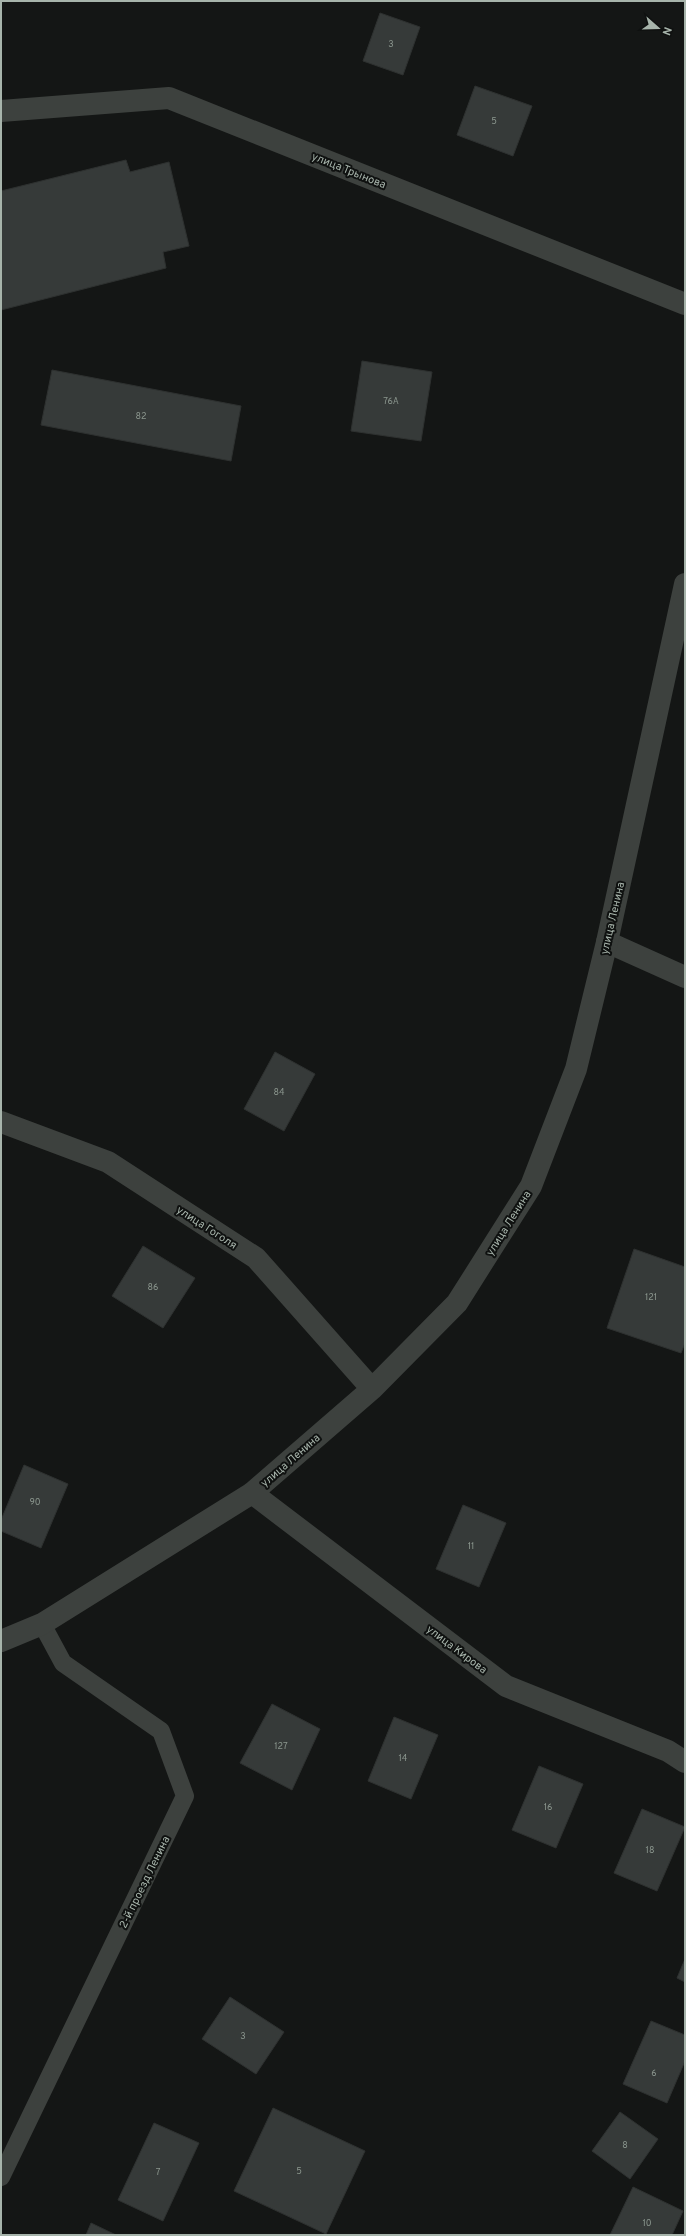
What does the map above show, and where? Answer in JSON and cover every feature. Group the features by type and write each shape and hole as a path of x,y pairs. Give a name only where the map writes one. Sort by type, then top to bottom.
{"street":[{"name":"улица Трынова","path":"1,112 169,98 685,304"},
{"name":"улица Ленина","path":"1,1641 42,1624 252,1493 372,1389 457,1303 531,1186 576,1069 607,942 685,584"},
{"path":"607,942 685,977"},
{"name":"улица Гоголя","path":"1,1122 108,1162 256,1258 372,1389"},
{"name":"улица Кирова","path":"252,1493 506,1686 668,1751 685,1762"}],"lane":[{"name":"2-й проезд Ленина","path":"1,2177 185,1796 161,1732 63,1663 42,1624"}],"building":[{"path":"380,13 420,27 403,75 363,61"},
{"path":"475,86 532,106 513,156 457,135"},
{"path":"126,160 130,172 169,162 189,246 163,252 166,268 1,310 1,191"},
{"path":"362,361 432,372 421,441 351,431"},
{"path":"52,370 241,406 231,461 41,425"},
{"path":"275,1052 315,1074 284,1131 244,1109"},
{"path":"143,1246 195,1278 163,1328 112,1296"},
{"path":"634,1249 685,1267 685,1343 681,1353 607,1328"},
{"path":"24,1465 68,1484 41,1548 1,1531 1,1520"},
{"path":"463,1505 506,1523 479,1587 436,1569"},
{"path":"272,1704 320,1729 292,1790 240,1763"},
{"path":"394,1717 438,1735 411,1799 368,1781"},
{"path":"539,1766 583,1784 556,1848 512,1830"},
{"path":"642,1809 685,1827 657,1891 614,1873"},
{"path":"685,1959 685,1982 677,1978"},
{"path":"230,1997 284,2032 256,2074 202,2039"},
{"path":"651,2021 685,2035 685,2061 667,2103 623,2084"},
{"path":"273,2108 365,2151 326,2234 234,2191"},
{"path":"620,2112 658,2139 630,2179 592,2151"},
{"path":"154,2123 199,2143 163,2221 118,2200"},
{"path":"633,2187 683,2211 672,2235 610,2235"},
{"path":"91,2223 116,2235 86,2235"}]}
